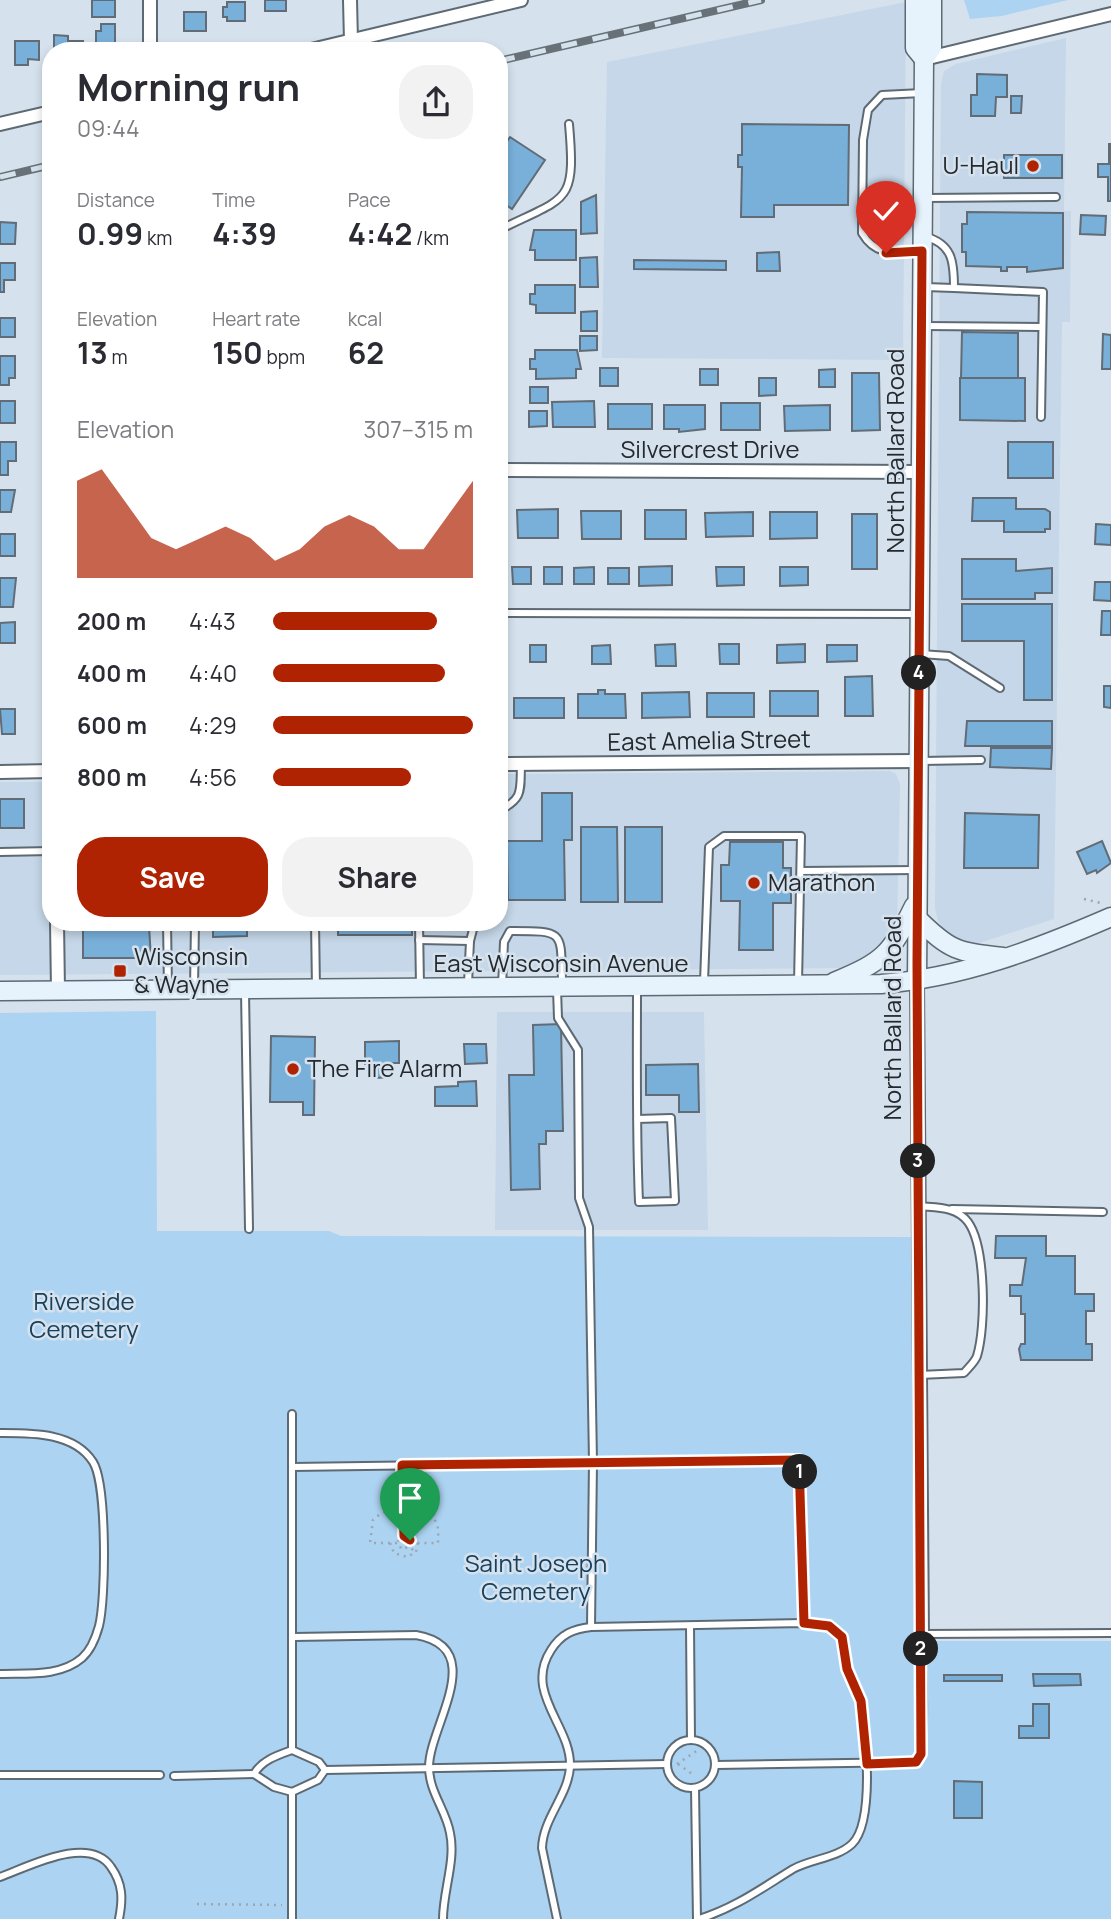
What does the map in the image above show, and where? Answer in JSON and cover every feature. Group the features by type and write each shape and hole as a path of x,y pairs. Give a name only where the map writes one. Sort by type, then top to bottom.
{"main road":[{"name":"North Ballard Road","path":"915,0 915,48 924,59"},
{"name":"North Ballard Road","path":"917,980 923,93 924,59 932,48 932,0"},
{"path":"825,986 867,968 888,954 917,909 940,941 959,952 1010,957"},
{"name":"East Wisconsin Avenue","path":"0,992 704,988 825,986 917,980 1010,957 1111,917"}],"street":[{"path":"150,0 150,42"},
{"path":"350,0 351,41"},
{"path":"347,42 522,0"},
{"path":"924,59 1111,14"},
{"path":"0,124 42,114"},
{"name":"Silvercrest Drive","path":"508,470 921,472"},
{"name":"East Amelia Street","path":"508,764 919,761"},
{"path":"0,772 42,771"},
{"path":"57,931 58,991"},
{"name":"North Ballard Road","path":"917,980 922,1637"}],"lane":[{"path":"923,93 882,95 868,110 862,154 862,233 870,246 886,253 937,239 950,250 954,262 954,288"},
{"path":"508,224 563,196 571,184 569,124"},
{"path":"923,198 1056,197"},
{"path":"922,287 1043,292 1041,417"},
{"path":"922,326 1041,327"},
{"path":"508,614 919,614"},
{"path":"919,654 949,656 1000,688"},
{"path":"919,761 981,760"},
{"path":"508,807 520,796 521,764"},
{"path":"704,988 709,847 724,836 801,836 798,986"},
{"path":"0,852 42,851"},
{"path":"801,871 918,870"},
{"path":"167,931 168,991"},
{"path":"194,990 195,931"},
{"path":"315,931 316,990"},
{"path":"419,931 420,989"},
{"path":"467,989 473,931"},
{"path":"501,989 504,942 507,934 547,931 556,935 561,942 558,1018 578,1049 579,1198 589,1227 593,1462 591,1627"},
{"path":"419,940 470,941"},
{"path":"637,988 637,1119 639,1202 675,1200 671,1118 637,1119"},
{"path":"245,990 249,1229"},
{"path":"918,1206 1103,1212"},
{"path":"919,1375 964,1373 977,1358 982,1291 978,1252 968,1223 952,1209"},
{"path":"292,1414 292,1751"},
{"path":"0,1433 56,1437 78,1448 92,1461 100,1480 102,1604 99,1624 91,1646 68,1668 48,1673 0,1674"},
{"path":"292,1467 799,1460 804,1623"},
{"path":"557,1919 544,1856 543,1836 568,1779 570,1765 566,1742 545,1698 544,1665 561,1637 570,1631 591,1627 804,1623 829,1626 842,1637 847,1669 861,1701 867,1764 861,1829 851,1845 802,1865 722,1912 698,1919 698,1787"},
{"path":"690,1626 691,1740"},
{"path":"716,1765 916,1762 921,1754 922,1637 1111,1633"},
{"path":"294,1637 416,1635 432,1638 442,1644 452,1668 452,1686 432,1747 429,1769 430,1784 451,1835 443,1919"},
{"path":"691,1740 703,1743 711,1750 716,1765 710,1780 698,1787 679,1785 668,1773 667,1764 677,1745 691,1740"},
{"path":"254,1773 267,1761 292,1751 319,1762 325,1770"},
{"path":"325,1770 667,1764"},
{"path":"174,1776 254,1773 274,1787 292,1792 318,1780 325,1770"},
{"path":"0,1775 160,1775"},
{"path":"292,1792 292,1919"},
{"path":"0,1877 55,1856 90,1853 108,1862 119,1879 122,1900 119,1919"}],"path":[{"path":"1084,899 1111,906"},
{"path":"402,1465 404,1536 416,1552"},
{"path":"403,1508 420,1510 437,1524 438,1543 370,1543 373,1520 384,1511 403,1508"},
{"path":"394,1553 404,1536"},
{"path":"390,1543 394,1553"},
{"path":"394,1553 407,1557 416,1552 418,1543"},
{"path":"667,1764 678,1764 693,1755 703,1743"},
{"path":"678,1764 695,1775 698,1787"},
{"path":"197,1905 292,1905"}],"shaded area":[{"path":"906,2 903,360 602,358 607,62"},
{"path":"1066,38 1064,211 1071,211 1070,322 1062,322 1054,919 973,945 961,942 946,933 938,921 935,908 941,84 944,71 956,64"},
{"path":"890,771 896,774 900,784 897,923 884,948 848,968 0,975 0,782 42,782 42,931 508,931 508,774"},
{"path":"497,1012 704,1012 708,1230 495,1230"}],"green space":[{"path":"964,0 1068,0 1002,16 970,19"},
{"name":"Saint Joseph Cemetery","path":"156,1011 157,1231 329,1231 341,1236 918,1237 922,1641 1111,1641 1111,1919 0,1919 0,1013"}],"building":[{"path":"92,0 115,0 115,17 92,17"},
{"path":"265,0 286,0 286,11 265,11"},
{"path":"227,2 245,2 245,21 227,21 227,17 223,17 223,7 227,7"},
{"path":"184,12 206,12 206,31 184,31"},
{"path":"101,24 115,24 115,42 96,42 96,31 101,31"},
{"path":"54,35 68,36 68,41 83,41 83,42 54,42"},
{"path":"15,41 39,41 39,60 28,59 28,65 15,65"},
{"path":"977,74 1007,75 1007,97 996,97 995,116 971,116 971,95 977,95"},
{"path":"1011,96 1022,96 1021,113 1011,113"},
{"path":"742,124 849,125 848,205 774,205 774,217 741,217 742,167 738,167 738,155 742,155"},
{"path":"510,137 545,160 512,209 508,206"},
{"path":"1109,144 1111,201 1108,201 1108,177 1098,177 1098,164 1109,164"},
{"name":"U-Haul","path":"1004,155 1062,155 1062,178 1004,178"},
{"path":"596,195 597,233 581,234 581,202"},
{"path":"967,212 1063,213 1063,268 1027,272 1027,267 1007,267 1007,271 1001,271 1001,267 966,266 966,252 962,252 962,224 967,224"},
{"path":"1081,215 1106,216 1105,235 1080,234"},
{"path":"0,222 16,223 15,244 0,244"},
{"path":"534,230 576,230 576,260 535,260 535,250 530,250"},
{"path":"779,252 780,271 757,271 757,253"},
{"path":"597,257 598,287 580,287 580,258"},
{"path":"634,260 726,261 726,270 634,269"},
{"path":"0,263 15,263 15,280 4,280 4,292 0,292"},
{"path":"535,285 575,285 575,313 536,313 536,305 530,304 530,294 535,294"},
{"path":"597,311 597,331 581,331 581,312"},
{"path":"0,318 15,318 15,337 0,337"},
{"path":"962,332 1018,333 1018,378 961,378"},
{"path":"1103,334 1111,335 1111,369 1102,369"},
{"path":"580,336 597,336 597,350 580,351"},
{"path":"535,350 577,350 581,369 576,369 576,378 536,379 536,369 530,369 530,359 535,359"},
{"path":"0,356 15,356 15,378 9,378 9,385 0,385"},
{"path":"600,368 618,368 618,386 600,386"},
{"path":"700,369 718,369 718,385 700,385"},
{"path":"835,369 835,387 819,387 819,370"},
{"path":"852,373 879,373 880,430 852,431"},
{"path":"759,378 776,378 776,395 759,396"},
{"path":"960,378 1025,378 1025,421 960,420"},
{"path":"530,387 548,387 548,403 530,403"},
{"path":"0,401 15,401 15,423 0,423"},
{"path":"594,401 595,427 553,427 552,402"},
{"path":"721,403 760,403 760,430 721,430"},
{"path":"608,404 652,404 652,429 608,429"},
{"path":"664,405 705,405 705,429 679,432 679,429 664,429"},
{"path":"830,405 830,430 785,431 784,406"},
{"path":"529,411 547,411 547,426 529,427"},
{"path":"0,442 16,442 16,461 8,461 8,475 0,475"},
{"path":"1008,442 1053,442 1053,478 1008,478"},
{"path":"0,490 15,490 11,512 0,512"},
{"path":"973,498 1016,498 1016,509 1045,509 1050,512 1050,529 1045,529 1045,532 1004,532 1004,521 972,521"},
{"path":"558,509 558,538 518,538 517,510"},
{"path":"645,510 686,510 686,539 645,539"},
{"path":"581,511 621,511 621,539 582,539"},
{"path":"753,512 753,536 706,537 705,513"},
{"path":"770,512 817,512 817,538 770,539"},
{"path":"852,514 877,514 877,569 852,569"},
{"path":"1096,524 1111,525 1111,545 1095,544"},
{"path":"0,534 15,534 15,556 0,556"},
{"path":"962,559 1016,559 1016,571 1052,568 1052,593 1035,593 1035,599 962,599"},
{"path":"672,566 672,585 639,586 639,567"},
{"path":"512,567 531,567 531,584 513,584"},
{"path":"544,567 562,567 562,584 544,584"},
{"path":"594,567 594,584 574,584 574,568"},
{"path":"716,567 744,567 744,585 717,586"},
{"path":"780,567 808,567 808,585 780,586"},
{"path":"608,568 629,568 629,584 608,584"},
{"path":"0,578 16,578 13,607 0,607"},
{"path":"1095,582 1111,582 1111,601 1094,600"},
{"path":"962,604 1052,604 1052,700 1024,700 1024,641 962,641"},
{"path":"1102,611 1111,611 1111,635 1101,635"},
{"path":"15,622 15,643 0,643 0,623"},
{"path":"675,644 676,666 656,666 655,645"},
{"path":"719,644 739,644 739,664 720,664"},
{"path":"805,644 805,662 777,663 777,645"},
{"path":"530,645 546,645 546,662 530,662"},
{"path":"610,645 611,664 592,664 592,646"},
{"path":"827,645 857,645 857,661 827,662"},
{"path":"872,676 873,716 845,716 845,677"},
{"path":"1104,686 1111,686 1111,708 1104,707"},
{"path":"598,690 605,690 605,694 625,694 626,718 578,718 578,694 598,694"},
{"path":"770,691 818,691 818,716 770,716"},
{"path":"689,692 690,717 642,718 642,693"},
{"path":"707,693 754,693 754,717 707,717"},
{"path":"514,698 564,698 564,718 514,718"},
{"path":"0,709 15,709 15,734 2,734"},
{"path":"967,721 1052,721 1052,746 965,746"},
{"path":"991,748 1052,748 1051,769 990,767"},
{"path":"542,793 572,793 572,840 564,840 565,900 508,900 508,841 542,841"},
{"path":"0,799 24,799 24,828 0,828"},
{"path":"965,813 1039,815 1038,868 964,868"},
{"path":"581,827 617,827 618,902 581,902"},
{"path":"625,827 662,827 662,902 625,902"},
{"path":"1102,841 1111,863 1097,873 1096,870 1087,874 1077,852"},
{"path":"730,842 783,842 783,868 791,868 791,903 773,903 773,950 739,950 740,901 721,901 721,865 729,865"},
{"path":"83,931 149,931 151,958 83,958"},
{"path":"213,931 247,931 247,936 213,937"},
{"path":"338,931 412,931 412,935 338,935"},
{"path":"561,1024 563,1131 546,1131 546,1144 539,1144 540,1189 511,1190 509,1075 534,1075 533,1025"},
{"name":"The Fire Alarm","path":"271,1036 315,1037 314,1115 303,1115 303,1102 270,1102"},
{"path":"399,1041 399,1063 392,1063 392,1077 375,1078 374,1063 365,1064 365,1042"},
{"path":"464,1044 486,1044 487,1063 465,1064"},
{"path":"698,1064 699,1112 679,1112 679,1095 646,1095 646,1065"},
{"path":"476,1081 477,1106 435,1106 435,1087 458,1086 458,1082"},
{"path":"996,1236 1046,1236 1046,1256 1075,1256 1075,1294 1094,1294 1094,1311 1086,1311 1086,1344 1092,1344 1092,1360 1021,1360 1019,1349 1021,1344 1025,1344 1025,1314 1021,1314 1021,1296 1010,1296 1010,1285 1022,1285 1026,1258 995,1258"},
{"path":"1033,1674 1080,1674 1081,1685 1034,1686"},
{"path":"944,1675 1002,1675 1002,1681 944,1681"},
{"path":"1033,1704 1049,1704 1049,1738 1019,1738 1019,1726 1033,1726"},
{"path":"954,1781 982,1782 982,1818 954,1818"}],"railway":[{"path":"508,59 761,0"},
{"path":"0,177 42,167"}],"place":[{"name":"U-Haul","path":"1033,166"},
{"name":"Marathon","path":"754,883"},
{"name":"Wisconsin & Wayne","path":"120,971"},
{"name":"The Fire Alarm","path":"293,1069"}],"route":[{"path":"410,1540 404,1536 402,1465 799,1460 804,1623 829,1626 842,1637 847,1669 861,1701 867,1764 916,1762 921,1754 917,962 922,251 886,253"}],"park label":[{"name":"Riverside Cemetery","path":"84,1316"}]}
